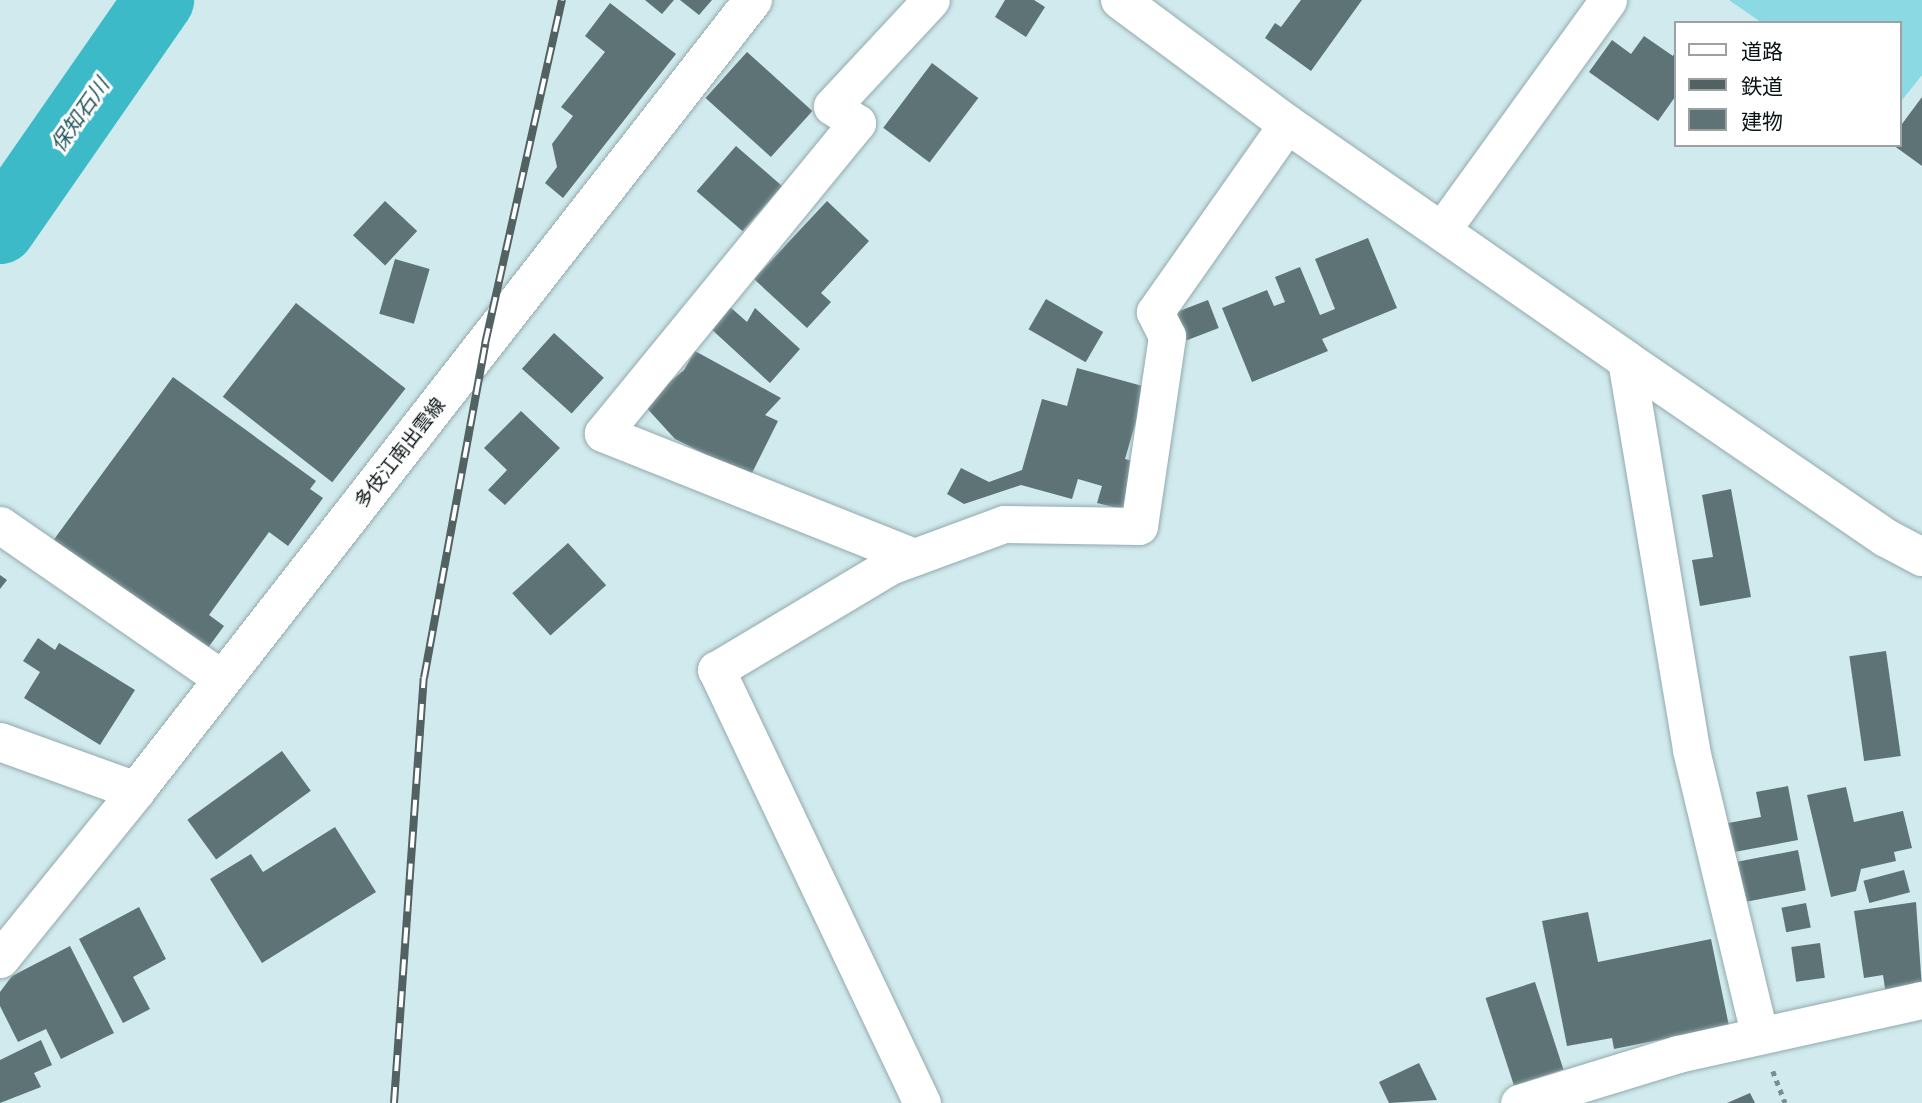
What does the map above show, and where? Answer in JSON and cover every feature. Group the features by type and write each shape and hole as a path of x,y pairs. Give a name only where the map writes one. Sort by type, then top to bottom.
{"main road":[{"name":"多伎江南出雲線","path":"136,791 753,0"},
{"path":"1120,0 1287,124 1626,360 1886,538 1922,557"},
{"path":"0,742 136,791"}],"street":[{"path":"915,557 603,433 857,123 832,106 932,0"},
{"path":"1441,231 1608,0"},
{"path":"922,1103 716,670 890,566 1004,524 1139,526 1167,336 1155,312 1287,124"},
{"path":"1626,360 1691,750 1759,1034"},
{"path":"0,525 222,679"},
{"path":"0,959 136,791"},
{"path":"1519,1103 1759,1034 1922,1000"}],"shaded area":[{"path":"1729,0 1922,0 1922,75 1901,101 1901,21 1759,21"}],"building":[{"path":"645,0 674,0 662,14"},
{"path":"680,0 712,0 699,15"},
{"path":"1005,0 1034,0 1045,7 1026,37 995,17"},
{"path":"1301,0 1362,0 1311,71 1265,38 1275,23 1281,27"},
{"path":"610,3 676,54 563,198 545,183 557,167 552,144 573,116 561,107 605,52 585,36"},
{"path":"1644,36 1673,56 1674,54 1674,98 1658,121 1589,72 1612,40 1631,54"},
{"path":"747,52 812,111 771,157 706,98"},
{"path":"932,63 978,98 930,163 883,128"},
{"path":"1922,97 1922,166 1896,147 1901,147 1901,125"},
{"path":"736,146 782,186 743,231 697,191"},
{"path":"385,201 417,231 385,265 353,235"},
{"path":"827,201 869,241 821,293 831,302 807,328 754,279"},
{"path":"1368,238 1397,308 1322,339 1328,351 1252,382 1222,308 1267,290 1274,306 1285,302 1275,277 1300,267 1320,315 1335,309 1315,259"},
{"path":"395,259 430,269 414,324 379,314"},
{"path":"1046,299 1103,332 1086,362 1028,329"},
{"path":"1208,300 1219,328 1182,342 1172,314"},
{"path":"296,303 406,389 332,482 223,397"},
{"path":"729,306 747,322 755,308 800,349 770,383 709,327"},
{"path":"554,333 604,378 572,414 522,369"},
{"path":"695,351 781,398 765,415 778,421 750,477 675,439 643,404 684,370"},
{"path":"1077,368 1146,387 1125,459 1143,464 1129,511 1097,503 1102,486 1078,479 1072,499 1021,485 964,504 947,494 961,468 989,482 1022,470 1042,399 1067,406"},
{"path":"173,377 316,481 310,489 323,498 288,546 269,532 209,615 224,626 199,660 47,549"},
{"path":"521,411 560,448 505,505 488,490 507,470 484,448"},
{"path":"1731,489 1751,597 1700,606 1692,560 1713,557 1702,495"},
{"path":"568,543 606,585 550,636 512,593"},
{"path":"0,575 7,580 0,589"},
{"path":"38,638 55,650 59,643 135,690 100,745 24,698 40,672 23,661"},
{"path":"1886,651 1901,756 1864,761 1849,656"},
{"path":"282,751 311,791 216,859 187,820"},
{"path":"1788,786 1798,840 1729,853 1723,824 1761,817 1756,792"},
{"path":"1846,787 1854,822 1903,811 1912,848 1894,852 1896,861 1861,869 1856,891 1831,897 1807,795"},
{"path":"335,827 376,892 262,963 210,879 251,854 263,872"},
{"path":"1798,850 1806,890 1745,902 1737,862"},
{"path":"1904,870 1910,892 1869,903 1863,881"},
{"path":"1916,902 1922,989 1886,995 1883,975 1864,978 1854,911"},
{"path":"1806,903 1811,928 1786,932 1781,908"},
{"path":"139,907 166,959 133,977 150,1009 123,1023 79,939"},
{"path":"1588,912 1598,962 1711,939 1729,1026 1614,1049 1612,1038 1567,1046 1542,921"},
{"path":"1820,943 1825,978 1796,982 1791,947"},
{"path":"70,946 114,1033 61,1059 46,1029 18,1042 0,1006 0,992 12,976"},
{"path":"1535,982 1563,1069 1514,1086 1486,998"},
{"path":"41,1040 52,1065 34,1073 41,1087 0,1103 0,1060"},
{"path":"1419,1063 1437,1100 1389,1103 1379,1082"},
{"path":"1750,1093 1755,1103 1727,1103"}],"waterway":[{"name":"保知石川","path":"0,229 159,0"}],"railway":[{"path":"394,1103 424,678 485,344 562,0"}]}
